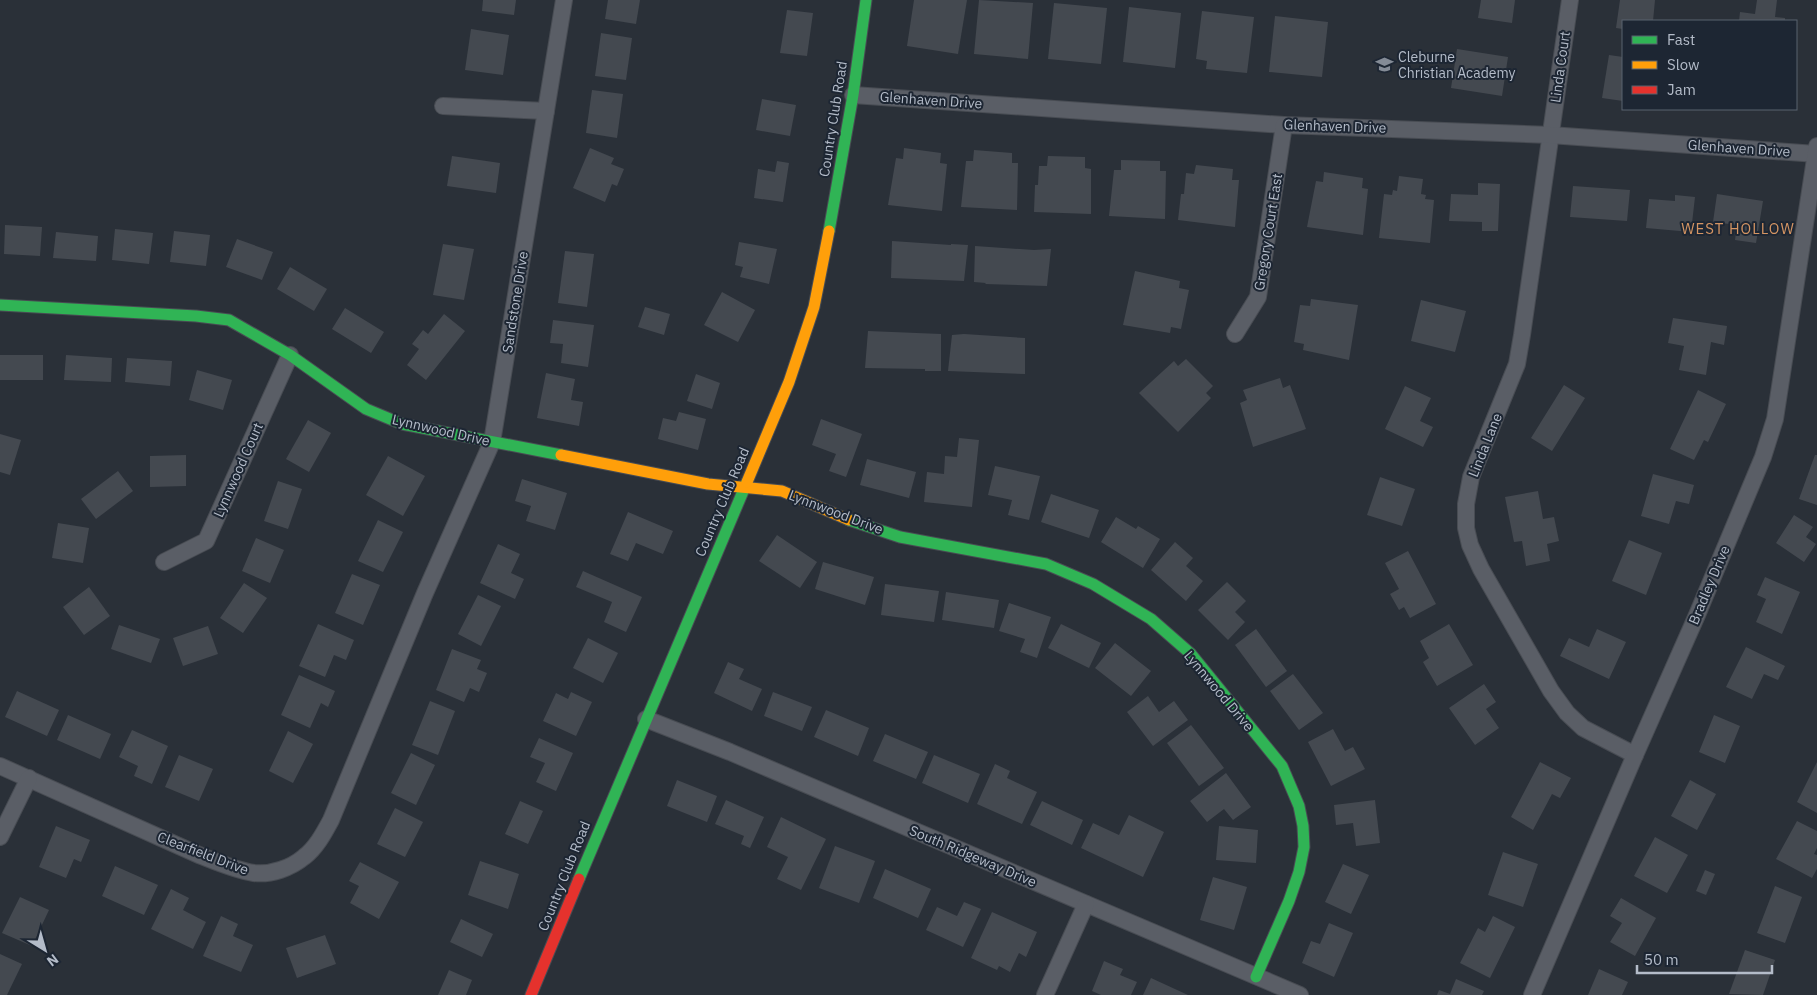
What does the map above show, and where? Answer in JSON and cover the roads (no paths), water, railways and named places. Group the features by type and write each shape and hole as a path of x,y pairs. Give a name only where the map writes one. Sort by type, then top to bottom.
{"street":[{"name":"Sandstone Drive","path":"425,593 492,442 564,0"},
{"name":"Country Club Road","path":"531,995 789,382 814,307 835,206 866,0"},
{"name":"Linda Court","path":"1550,135 1570,0"},
{"name":"Glenhaven Drive","path":"852,95 1284,124 1550,135 1817,151"},
{"path":"443,106 546,111"},
{"name":"Gregory Court East","path":"1235,334 1258,297 1284,124"},
{"name":"Linda Lane","path":"1550,135 1517,364 1471,477 1466,504 1466,528 1470,545 1481,569 1551,691 1567,713 1583,728 1635,755"},
{"name":"Bradley Drive","path":"1532,995 1697,615 1763,457 1775,419 1817,151"},
{"name":"Lynnwood Drive","path":"0,305 196,316 229,320 290,355 366,409 402,424 708,484 782,491 860,524 900,537 1046,564 1093,584 1151,619 1191,654 1282,766 1299,806 1303,826 1304,847 1300,872 1256,976"},
{"name":"Lynnwood Court","path":"164,562 206,541 290,355"},
{"name":"Clearfield Drive","path":"0,766 199,855 233,868 256,873 277,872 304,858 320,839 331,820 425,593"},
{"name":"South Ridgeway Drive","path":"646,719 676,730 1300,995"},
{"path":"0,837 29,778"},
{"path":"1045,995 1086,904"}],"place":[{"name":"Cleburne Christian Academy","path":"1384,65"}],"district":[{"name":"WEST HOLLOW","path":"1738,228"}]}
